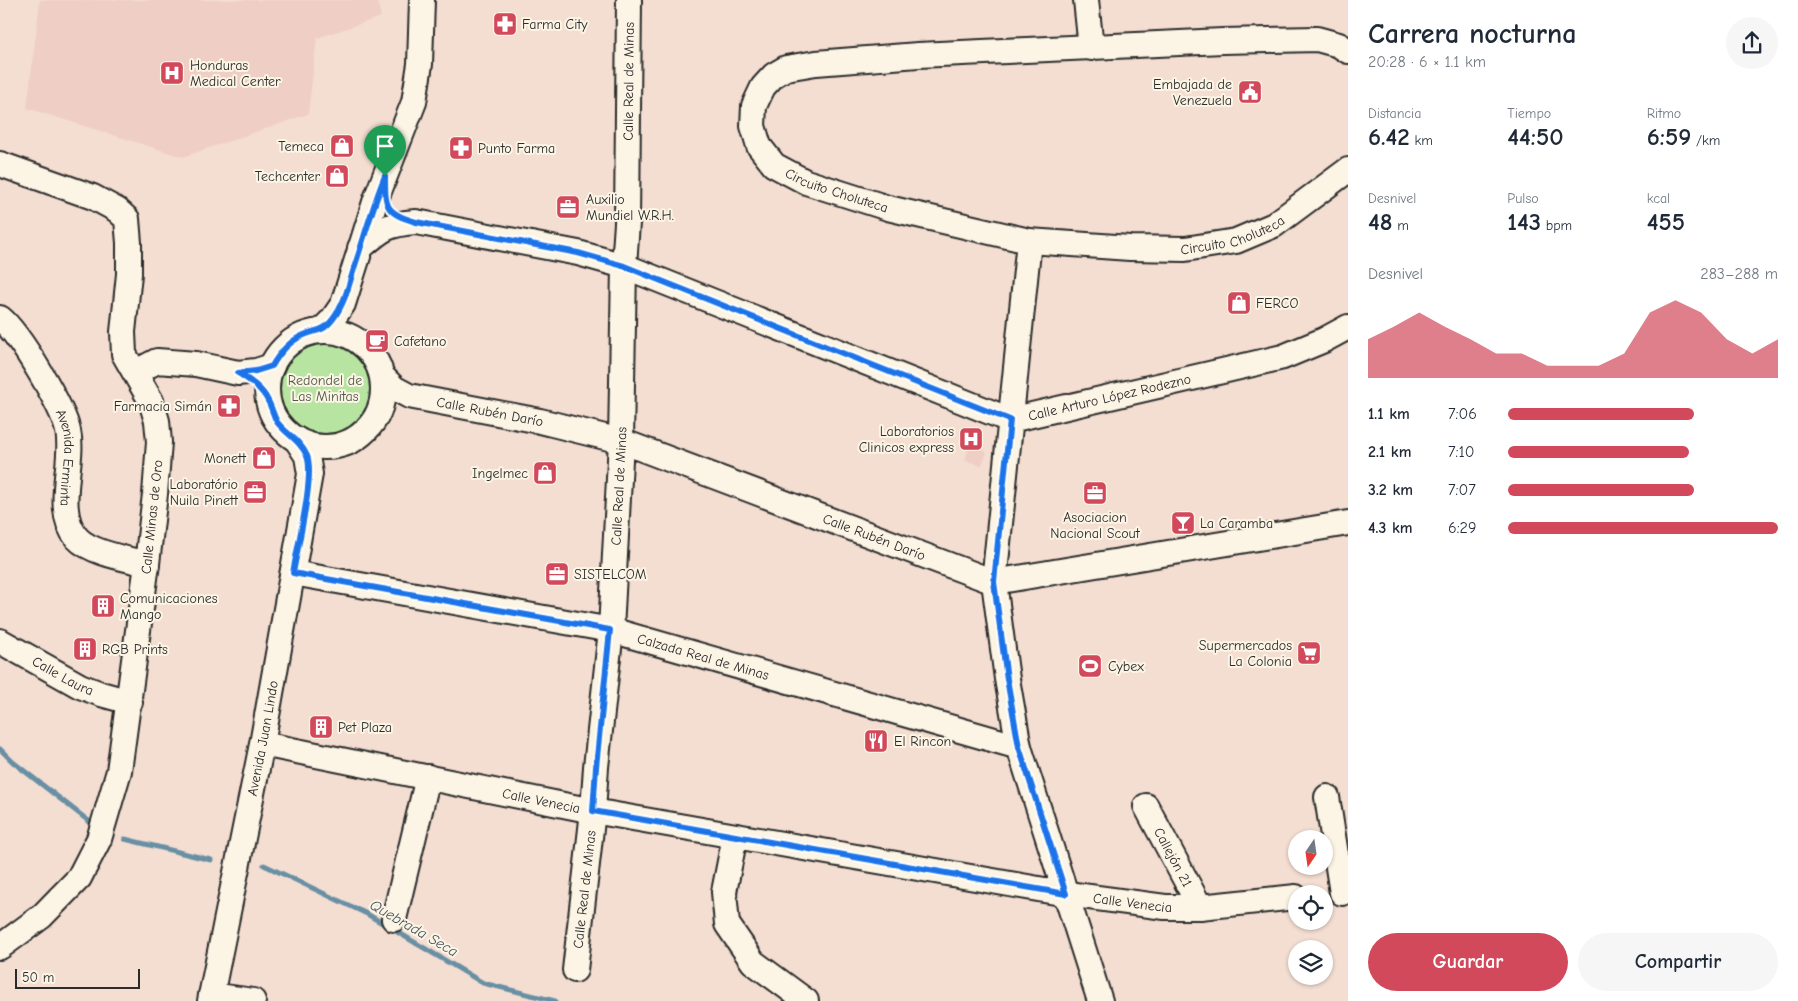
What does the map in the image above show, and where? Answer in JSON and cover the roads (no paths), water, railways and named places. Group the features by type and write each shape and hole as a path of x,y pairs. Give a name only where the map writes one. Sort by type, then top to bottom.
{"street":[{"path":"321,331 332,320 343,304 385,176 414,102 420,64 422,0"},
{"name":"Calle Real de Minas","path":"575,970 593,811 610,630 621,441 624,266 627,224 629,0"},
{"path":"1086,0 1091,48"},
{"name":"Circuito Choluteca","path":"1348,51 1339,45 1317,39 1223,41 918,55 816,63 786,68 774,75 763,87 754,106 753,126 759,146 774,165 806,182 888,208 1029,241 1130,248 1185,249 1236,241 1274,225 1348,170"},
{"name":"Calle Minas de Oro","path":"0,164 93,197 117,210 127,219 129,274 123,332 124,354 151,401 157,421 159,442 148,564 130,702 119,771 99,839 79,878 42,916 0,947"},
{"name":"Calle Arturo López Rodezno","path":"385,176 385,198 391,211 398,216 416,222 578,253 624,266 1010,420 1283,357 1324,340 1348,327"},
{"name":"Calle Arturo López Rodezno","path":"360,248 382,229 402,223 416,222"},
{"path":"1029,241 994,582 1007,679 1019,747 1100,1001"},
{"path":"343,304 344,320 351,336"},
{"name":"Avenida Erminta","path":"0,318 17,337 64,416 68,432 66,501 70,528 78,540 90,547 148,564"},
{"path":"321,331 351,336 372,353 379,365 383,378 382,406 374,421 364,433 350,442 335,446 315,446 296,439 278,423 268,400 267,382 272,366 280,352 291,341 306,334 321,331"},
{"path":"136,372 157,361 196,364 238,373 256,371 272,366"},
{"path":"238,373 256,384 268,400"},
{"name":"Calle Rubén Darío","path":"383,378 394,388 409,396 540,421 621,441 994,582"},
{"name":"Calle Rubén Darío","path":"382,406 393,398 409,396"},
{"name":"Avenida Juan Lindo","path":"211,998 262,744 310,474 307,456 296,439"},
{"name":"Avenida Juan Lindo","path":"310,474 319,459 335,446"},
{"path":"994,582 1348,523"},
{"name":"Calzada Real de Minas","path":"293,573 610,630 1019,747"},
{"name":"Calle Laura","path":"0,640 80,686 130,702"},
{"name":"Calle Venecia","path":"262,744 593,811 1066,894 1165,908 1200,907 1288,898"},
{"path":"394,919 428,777"},
{"path":"1328,797 1338,893"},
{"name":"Callejón 21","path":"1146,806 1200,907"},
{"path":"735,836 724,892 727,924 753,962 806,1001"},
{"path":"211,998 253,1001"}],"waterway":[{"name":"Quebrada Seca","path":"0,749 13,762 95,826"},
{"path":"125,839 211,860"},
{"name":"Quebrada Seca","path":"264,865 367,914 483,983 555,1001"}],"place":[{"name":"Farma City","path":"505,24"},
{"name":"Honduras Medical Center","path":"172,73"},
{"name":"Embajada de Venezuela","path":"1250,92"},
{"name":"Temeca","path":"342,146"},
{"name":"Punto Farma","path":"461,148"},
{"name":"Techcenter","path":"337,176"},
{"name":"Auxilio Mundiel W.R.H.","path":"568,207"},
{"name":"FERCO","path":"1239,303"},
{"name":"Cafetano","path":"377,341"},
{"name":"Farmacia Simán","path":"229,406"},
{"name":"Laboratorios Clinicos express","path":"971,439"},
{"name":"Monett","path":"264,458"},
{"name":"Ingelmec","path":"545,473"},
{"name":"Laboratório Nuila Pinett","path":"255,492"},
{"name":"Asociacion Nacional Scout","path":"1095,493"},
{"name":"La Caramba","path":"1183,523"},
{"name":"SISTELCOM","path":"557,574"},
{"name":"Comunicaciones Mango","path":"103,606"},
{"name":"RGB Prints","path":"85,649"},
{"name":"Supermercados La Colonia","path":"1309,653"},
{"name":"Cybex","path":"1090,666"},
{"name":"Pet Plaza","path":"321,727"},
{"name":"El Rincon","path":"876,741"}],"park label":[{"name":"Redondel de Las Minitas","path":"325,388"}]}
